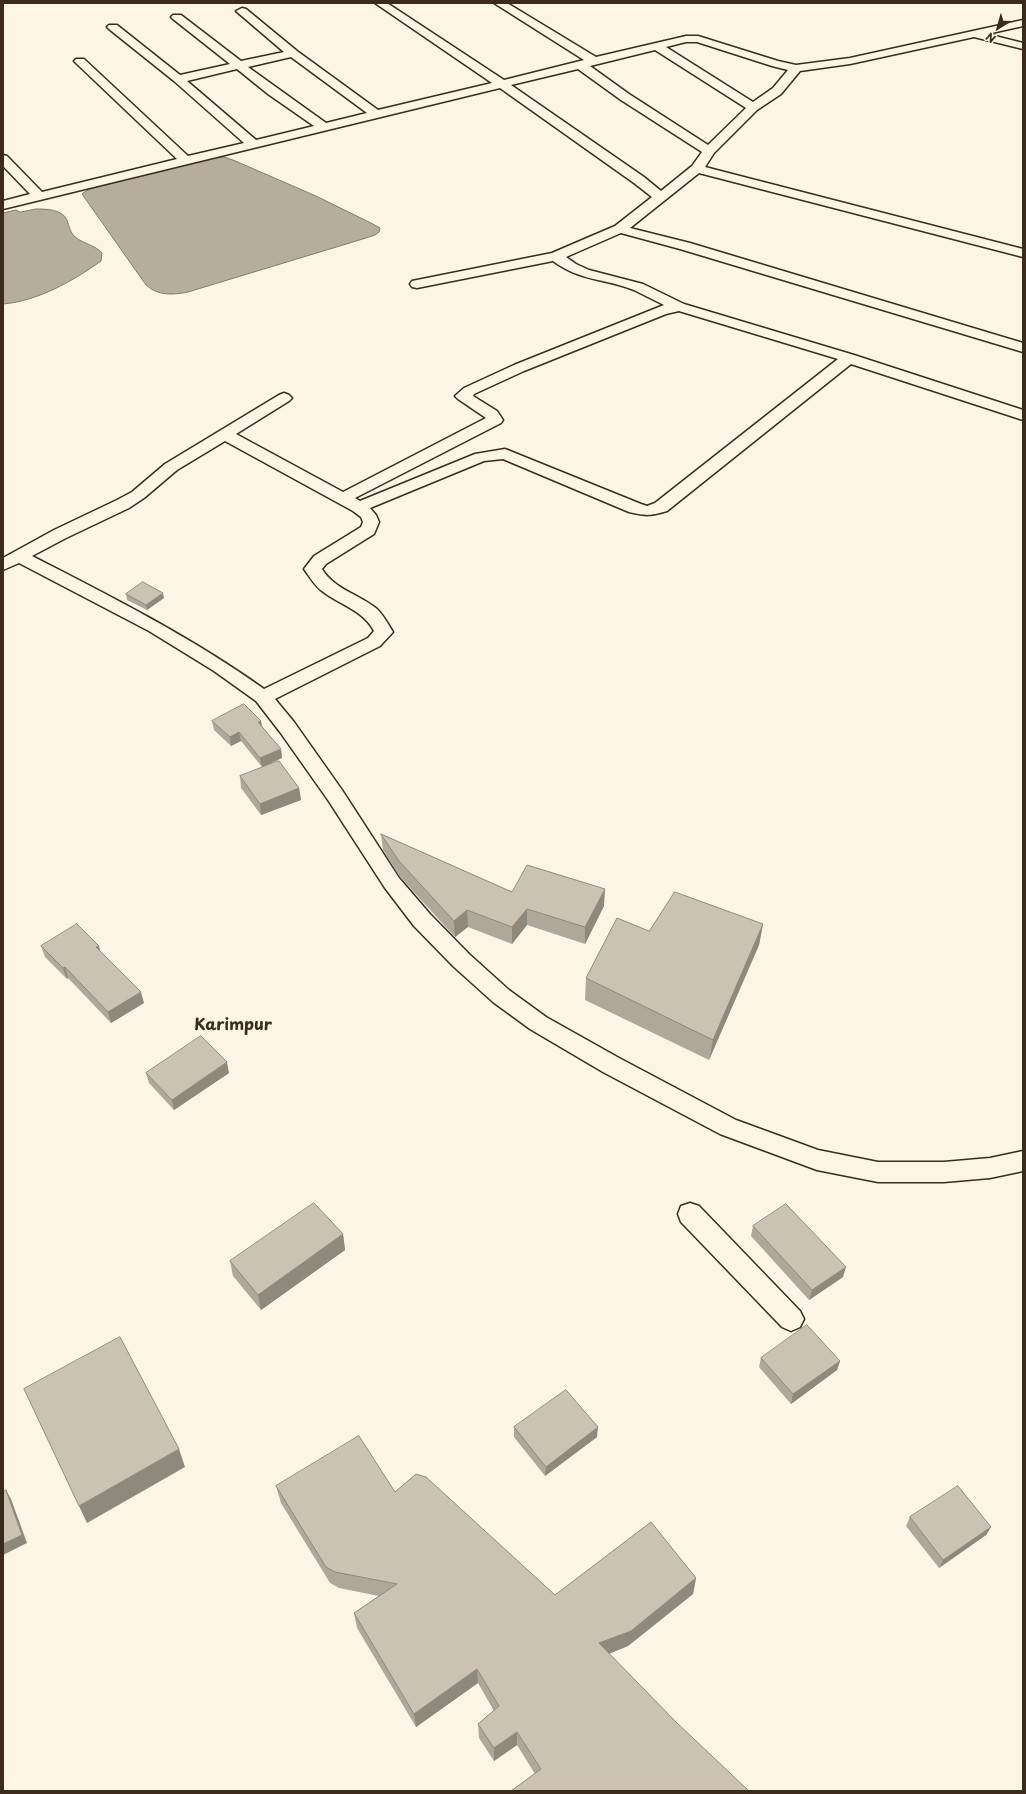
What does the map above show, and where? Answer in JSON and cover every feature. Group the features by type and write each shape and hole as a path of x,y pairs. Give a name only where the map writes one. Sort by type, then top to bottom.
{"street":[{"path":"380,3 502,84 639,180 660,197"},
{"path":"499,3 595,62"},
{"path":"242,11 293,53 376,114"},
{"path":"177,17 241,65 272,91 324,127"},
{"path":"3,205 686,39 698,39 776,64 796,68 850,61 1023,23"},
{"path":"114,27 253,144"},
{"path":"973,34 1023,46"},
{"path":"658,47 753,107"},
{"path":"178,80 293,53"},
{"path":"80,61 185,160"},
{"path":"581,65 625,97 709,151"},
{"path":"417,284 556,256 620,229 697,169 709,151 753,107 777,91 796,68"},
{"path":"3,159 39,196"},
{"path":"697,169 1023,253"},
{"path":"620,229 684,246 1023,348"},
{"path":"556,256 571,267 584,273 638,287 679,307 849,358 1023,415"},
{"path":"343,498 495,420 492,414 463,396 469,391 621,326 662,310 679,307"},
{"path":"359,507 481,457 505,454 635,508 647,511 661,507 849,358"},
{"path":"10,560 123,504 138,495 171,467 284,398"},
{"path":"224,434 359,507 368,515 371,522 368,530 320,560 313,569 318,579 325,586 369,611 380,622 384,632 374,642 263,697"},
{"path":"10,560 75,585 155,627 221,667 263,697 287,727 335,795 392,883 422,920 460,960 501,996 538,1023 611,1065 728,1127 816,1160 878,1172 944,1172 990,1168 1023,1161"},
{"path":"690,1214 791,1319"}],"shaded area":[{"path":"212,157 224,157 233,160 316,196 380,228 379,232 366,238 188,292 166,294 151,289 146,285 82,194 90,189 104,184 143,173"},
{"path":"36,209 53,210 65,216 75,237 96,248 102,253 101,261 79,276 55,289 29,299 3,304 3,213 16,210 20,212"}],"building":[{"path":"143,582 163,593 146,605 126,594"},
{"path":"244,704 261,721 258,722 281,749 260,758 239,732 230,737 212,721"},
{"path":"279,761 299,788 260,804 240,776"},
{"path":"381,834 512,892 527,865 605,889 585,927 527,909 512,927 467,910 454,921 399,861"},
{"path":"675,892 763,924 713,1040 586,978 617,918 649,931"},
{"path":"77,924 99,946 96,947 141,992 108,1012 65,967 63,968 41,946"},
{"path":"201,1036 227,1062 172,1100 146,1073"},
{"path":"314,1203 343,1234 258,1295 230,1261"},
{"path":"786,1204 846,1267 812,1290 753,1226"},
{"path":"807,1325 840,1361 793,1394 761,1358"},
{"path":"120,1337 179,1449 79,1506 24,1389"},
{"path":"566,1390 598,1427 546,1467 514,1427"},
{"path":"359,1436 395,1492 416,1474 426,1477 555,1595 651,1522 696,1578 631,1631 599,1643 676,1722 749,1791 511,1791 541,1769 517,1732 494,1748 478,1724 499,1706 477,1669 414,1714 354,1613 397,1584 335,1572 326,1567 276,1486"},
{"path":"958,1486 991,1527 943,1560 910,1517"},
{"path":"6,1490 22,1535 3,1544 3,1492"}],"district":[{"name":"Karimpur","path":"233,1026"}]}
